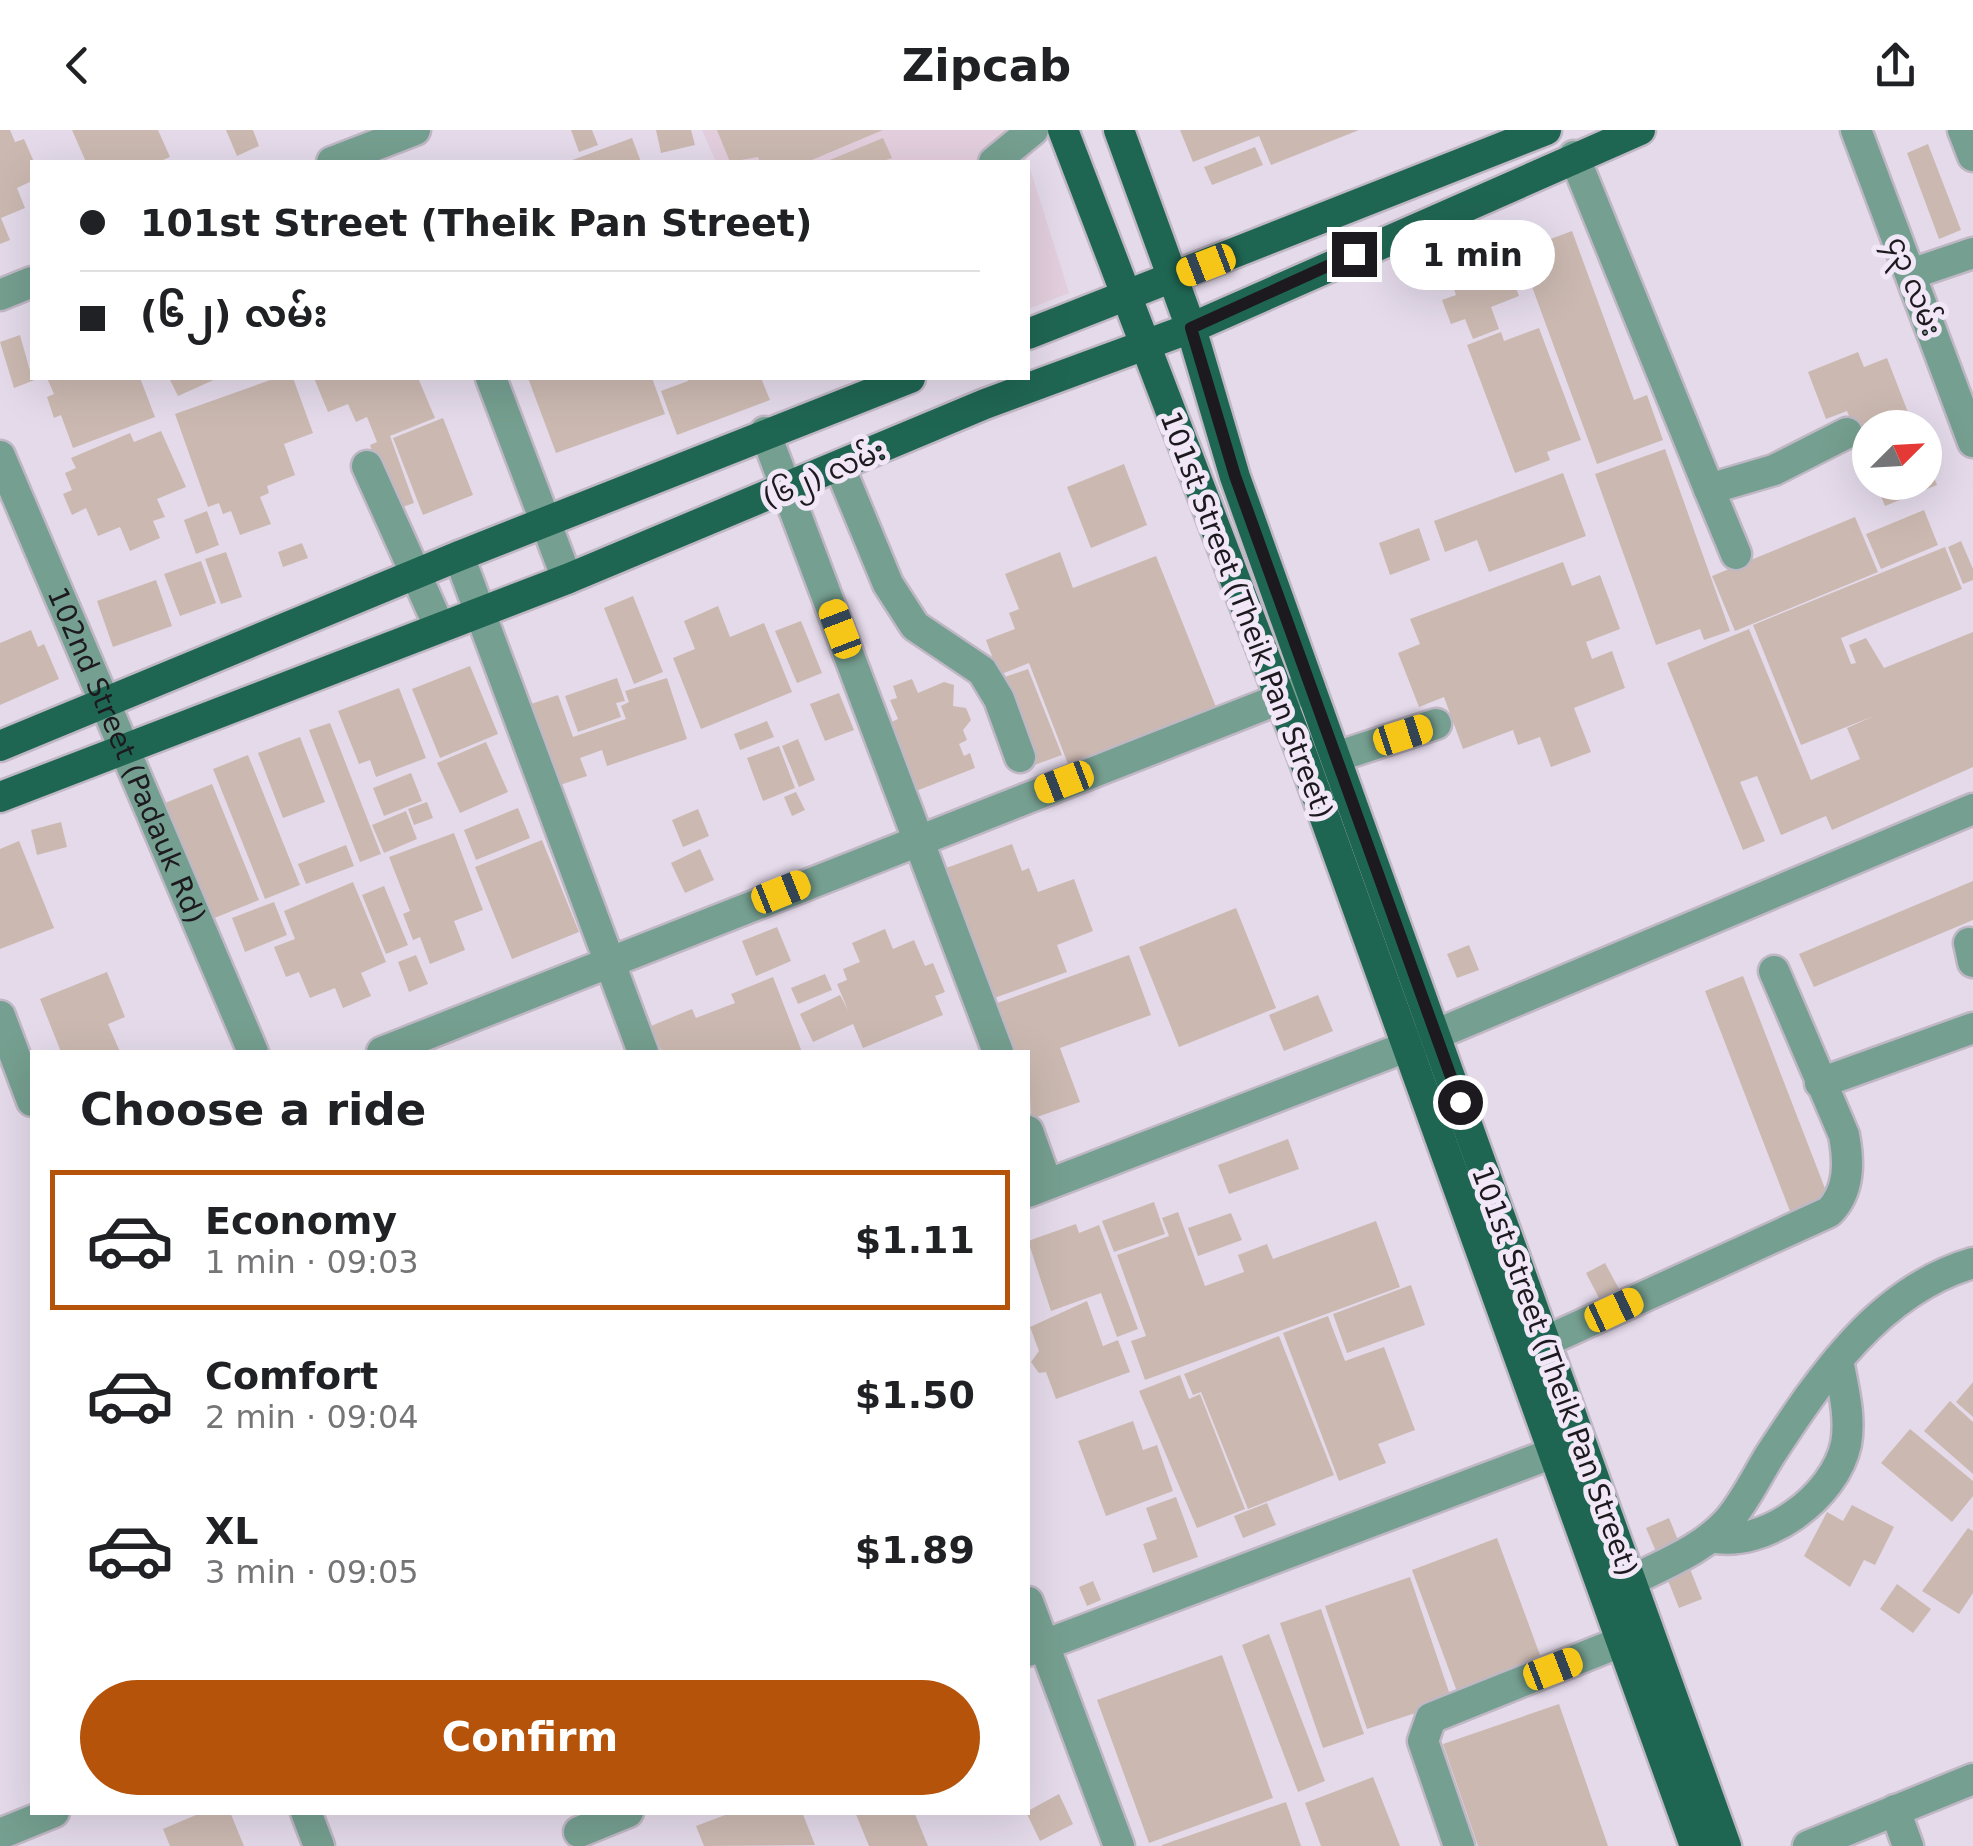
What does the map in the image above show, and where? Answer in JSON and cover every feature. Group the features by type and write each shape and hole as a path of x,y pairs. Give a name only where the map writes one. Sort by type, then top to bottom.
{"main road":[{"name":"101st Street (Theik Pan Street)","path":"1063,130 1281,698 1694,1846"},
{"name":"101st Street (Theik Pan Street)","path":"1119,130 1191,328 1235,476 1436,1034 1542,1343 1726,1846"},
{"path":"1030,333 1546,130"},
{"name":"(၆၂) လမ်း","path":"0,797 567,579 788,490 985,404 1191,328 1640,130"},
{"name":"(၆၂) လမ်း","path":"0,746 765,432 859,387 899,380"}],"street":[{"path":"996,160 1033,130"},
{"name":"၄၃ လမ်း","path":"1856,130 1973,442"},
{"path":"1963,130 1973,156"},
{"path":"339,160 405,140"},
{"path":"1574,156 1736,554"},
{"path":"1911,274 1973,253"},
{"path":"0,295 30,283"},
{"path":"492,380 567,579"},
{"path":"765,432 997,1050"},
{"path":"1709,489 1774,470 1847,433"},
{"name":"102nd Street (Padauk Rd)","path":"0,456 252,1050"},
{"path":"367,466 439,626"},
{"path":"840,468 888,584 914,626 982,671 1000,699 1020,757"},
{"path":"459,556 642,1050"},
{"path":"387,1050 918,837 1310,687"},
{"path":"1336,757 1436,724"},
{"path":"1030,1144 1037,1188 1406,1047 1973,809"},
{"path":"1542,1343 1829,1212 1840,1200 1848,1156 1837,1115 1774,971"},
{"path":"0,1016 8,1062 30,1098"},
{"path":"1820,1083 1973,1028"},
{"path":"1631,1581 1711,1536 1729,1519 1800,1410 1860,1331 1948,1270 1973,1263"},
{"path":"1711,1536 1736,1540 1759,1532 1794,1514 1828,1482 1847,1436 1838,1360"},
{"path":"1036,1647 1580,1443"},
{"path":"1030,1613 1036,1647 1119,1846"},
{"path":"1459,1846 1423,1741 1431,1718 1650,1630"},
{"path":"1808,1846 1973,1779"},
{"path":"1895,1810 1908,1846"},
{"path":"0,1834 47,1815"},
{"path":"307,1815 318,1846"},
{"path":"579,1830 620,1815"}],"shaded area":[{"path":"702,130 1018,130 1027,160 715,160"},
{"path":"1030,168 1069,293 1030,308"}],"building":[{"path":"0,130 10,130 15,142 24,139 33,160 30,160 30,182 17,188 25,208 1,218 10,240 0,244"},
{"path":"72,130 158,130 170,157 163,160 85,160"},
{"path":"226,130 253,130 259,146 237,156"},
{"path":"571,130 592,130 598,145 579,152"},
{"path":"656,130 691,130 695,145 661,153"},
{"path":"717,130 883,130 812,160 729,160"},
{"path":"1180,130 1359,130 1271,165 1259,136 1193,162"},
{"path":"632,138 640,160 572,160"},
{"path":"883,138 892,158 886,160 830,160"},
{"path":"1928,144 1961,230 1939,239 1907,153"},
{"path":"1255,147 1263,165 1212,185 1204,167"},
{"path":"1572,231 1634,400 1647,395 1663,440 1597,464 1519,251"},
{"path":"1505,258 1519,296 1491,307 1499,329 1473,339 1465,319 1451,324 1442,300 1456,295 1450,278"},
{"path":"1539,328 1581,440 1547,452 1550,460 1515,473 1467,345 1501,332 1504,341"},
{"path":"20,335 30,380 35,380 14,388 0,342"},
{"path":"1858,352 1864,367 1887,358 1907,410 1852,410 1852,423 1847,411 1826,419 1808,372"},
{"path":"48,380 141,380 155,417 73,448 61,415 54,418 47,397 54,394"},
{"path":"170,380 214,380 178,396"},
{"path":"270,380 294,380 313,433 284,444 295,475 267,486 269,493 260,497 271,524 240,535 231,511 223,514 219,503 208,507 175,414"},
{"path":"315,380 419,380 435,418 390,436 414,503 394,510 370,445 377,442 367,417 356,422 348,404 328,412"},
{"path":"529,380 653,380 665,414 556,453"},
{"path":"762,380 770,400 677,435 661,391 688,381"},
{"path":"443,418 473,495 423,515 393,438"},
{"path":"161,431 186,487 157,499 165,517 153,521 160,538 130,551 120,527 98,536 86,508 72,515 63,494 72,490 65,473 76,468 71,458 130,433 134,442"},
{"path":"1665,449 1730,631 1704,640 1700,629 1656,645 1595,474"},
{"path":"1124,464 1147,525 1091,548 1067,487"},
{"path":"1563,473 1586,536 1489,572 1477,540 1445,552 1434,521"},
{"path":"1924,510 1938,545 1881,569 1866,534"},
{"path":"207,511 219,545 196,554 184,520"},
{"path":"1855,517 1878,572 1735,631 1712,576"},
{"path":"1419,528 1430,560 1390,575 1379,543"},
{"path":"1961,541 1973,569 1973,580 1963,584 1948,547"},
{"path":"302,543 308,558 283,567 278,552"},
{"path":"1945,547 1962,589 1841,638 1851,664 1856,663 1849,645 1866,638 1884,668 1973,632 1973,767 1832,830 1826,816 1781,835 1757,776 1740,782 1765,841 1743,850 1667,663 1749,629 1811,780 1860,759 1847,728 1874,716 1801,745 1753,625"},
{"path":"226,552 242,597 221,604 205,559"},
{"path":"1060,552 1073,588 1156,556 1216,707 1068,764 1029,663 999,675 986,640 1015,629 1009,613 1019,609 1005,574"},
{"path":"201,561 216,603 180,616 164,574"},
{"path":"1563,562 1572,586 1600,575 1620,629 1586,642 1592,659 1612,651 1625,688 1574,708 1591,752 1551,767 1540,737 1518,745 1513,730 1463,749 1444,697 1419,707 1398,653 1420,644 1410,619"},
{"path":"156,580 172,626 113,647 97,601"},
{"path":"633,596 663,672 634,684 604,608"},
{"path":"718,606 730,637 764,623 792,692 701,729 673,658 695,649 684,621"},
{"path":"801,621 822,673 797,683 775,631"},
{"path":"31,630 38,647 44,644 59,679 0,705 0,643"},
{"path":"470,666 498,734 440,758 412,689"},
{"path":"1028,669 1062,755 1029,767 1002,678"},
{"path":"617,678 625,701 616,703 621,717 578,732 565,696"},
{"path":"667,678 687,739 607,766 602,750 580,758 587,776 551,788 522,707 558,695 573,737 626,719 621,706 629,702 625,691"},
{"path":"912,679 918,693 944,682 954,685 953,706 966,708 971,720 963,730 967,740 959,744 964,756 970,753 975,768 916,791 889,723 898,719 890,700 897,698 893,686"},
{"path":"399,688 426,758 376,777 370,760 359,764 338,711"},
{"path":"839,693 854,730 825,741 810,704"},
{"path":"767,721 774,737 740,750 734,734"},
{"path":"330,723 381,854 360,862 309,730"},
{"path":"300,737 325,802 283,818 258,753"},
{"path":"798,739 815,780 799,787 782,746"},
{"path":"486,742 508,792 460,813 437,763"},
{"path":"779,746 795,788 763,801 747,758"},
{"path":"248,755 300,885 265,899 213,769"},
{"path":"411,773 422,801 384,816 373,788"},
{"path":"212,784 259,900 202,923 155,807"},
{"path":"796,792 805,810 792,816 784,797"},
{"path":"427,802 433,818 414,825 408,809"},
{"path":"518,808 530,838 476,860 464,830"},
{"path":"698,809 709,836 683,847 672,820"},
{"path":"406,811 417,839 384,853 372,825"},
{"path":"61,822 67,847 37,855 31,830"},
{"path":"454,833 483,910 454,921 465,950 430,964 420,937 413,940 403,914 410,911 389,857"},
{"path":"542,840 579,932 512,959 475,867"},
{"path":"19,841 54,928 0,949 0,849"},
{"path":"1012,844 1022,871 1029,868 1038,892 1074,879 1093,931 1057,945 1067,972 986,1001 938,871"},
{"path":"346,845 354,866 306,884 298,864"},
{"path":"700,849 714,880 685,893 671,863"},
{"path":"1973,881 1973,920 1814,987 1799,954"},
{"path":"353,882 386,962 361,973 371,996 343,1008 335,988 310,998 299,972 286,977 274,947 295,939 284,911"},
{"path":"384,886 408,945 386,954 362,895"},
{"path":"274,902 287,935 245,952 232,918"},
{"path":"1236,908 1276,1008 1179,1047 1139,947"},
{"path":"777,927 791,961 756,976 742,941"},
{"path":"885,929 893,949 914,940 925,966 933,963 945,992 935,996 943,1015 863,1048 853,1024 813,1042 800,1014 840,995 848,1010 837,984 847,980 843,969 860,962 852,943"},
{"path":"1469,945 1479,970 1457,978 1447,954"},
{"path":"416,955 428,984 409,992 398,962"},
{"path":"1129,955 1151,1015 1060,1048 1080,1102 1031,1119 1030,1050 1005,1050 989,1006"},
{"path":"107,972 125,1017 108,1024 119,1050 60,1050 40,999"},
{"path":"825,974 832,990 798,1004 791,988"},
{"path":"1743,976 1831,1204 1793,1219 1705,991"},
{"path":"773,977 801,1050 661,1050 651,1026 692,1009 696,1018 735,1003 731,994"},
{"path":"1318,995 1333,1031 1284,1051 1269,1015"},
{"path":"1288,1139 1299,1169 1229,1194 1218,1165"},
{"path":"1154,1202 1165,1234 1114,1252 1102,1221"},
{"path":"1178,1212 1205,1286 1244,1272 1238,1255 1267,1244 1273,1259 1376,1221 1400,1287 1145,1380 1131,1341 1146,1336 1117,1255 1169,1236 1162,1218"},
{"path":"1231,1213 1242,1240 1198,1256 1188,1228"},
{"path":"1076,1224 1079,1233 1099,1225 1138,1329 1117,1337 1101,1293 1051,1311 1030,1240"},
{"path":"1605,1263 1619,1289 1600,1300 1586,1273"},
{"path":"1411,1285 1425,1325 1347,1353 1333,1314"},
{"path":"1087,1301 1103,1346 1118,1340 1130,1372 1056,1399 1046,1372 1039,1373 1031,1362 1039,1351 1030,1327"},
{"path":"1328,1316 1345,1361 1384,1347 1415,1430 1378,1444 1386,1463 1339,1481 1283,1333"},
{"path":"1279,1336 1334,1475 1248,1509 1201,1392 1193,1395 1184,1374"},
{"path":"1180,1375 1189,1399 1200,1394 1245,1509 1197,1528 1139,1391"},
{"path":"1973,1382 1973,1417 1956,1402"},
{"path":"1950,1401 1973,1422 1973,1474 1924,1431"},
{"path":"1133,1421 1143,1450 1157,1445 1173,1491 1106,1516 1078,1441"},
{"path":"1910,1429 1973,1481 1973,1496 1952,1522 1881,1463"},
{"path":"1176,1497 1198,1557 1153,1573 1143,1544 1157,1539 1146,1508"},
{"path":"1267,1503 1276,1525 1243,1538 1234,1516"},
{"path":"1852,1505 1894,1527 1875,1565 1864,1560 1850,1587 1804,1556 1827,1512 1843,1521"},
{"path":"1669,1518 1680,1545 1657,1554 1646,1528"},
{"path":"1968,1528 1973,1531 1973,1593 1959,1614 1922,1591"},
{"path":"1497,1538 1544,1666 1459,1697 1412,1570"},
{"path":"1690,1569 1702,1599 1679,1608 1667,1578"},
{"path":"1410,1577 1452,1701 1367,1729 1325,1606"},
{"path":"1093,1581 1101,1600 1087,1606 1079,1587"},
{"path":"1897,1584 1931,1609 1913,1633 1880,1609"},
{"path":"1321,1609 1364,1734 1323,1748 1280,1623"},
{"path":"1269,1634 1325,1781 1298,1792 1242,1645"},
{"path":"1222,1655 1273,1798 1149,1843 1097,1700"},
{"path":"1559,1704 1608,1846 1478,1846 1443,1744"},
{"path":"1373,1777 1400,1846 1321,1846 1305,1803"},
{"path":"1059,1794 1073,1824 1040,1841 1027,1815"},
{"path":"1286,1802 1301,1846 1162,1846 1162,1845"},
{"path":"196,1815 231,1815 244,1846 170,1846 163,1829"},
{"path":"725,1815 803,1815 815,1845 704,1846 696,1826"},
{"path":"856,1815 915,1815 928,1846 869,1846"}],"route":[{"path":"1354,254 1191,328 1235,476 1460,1102"}]}
